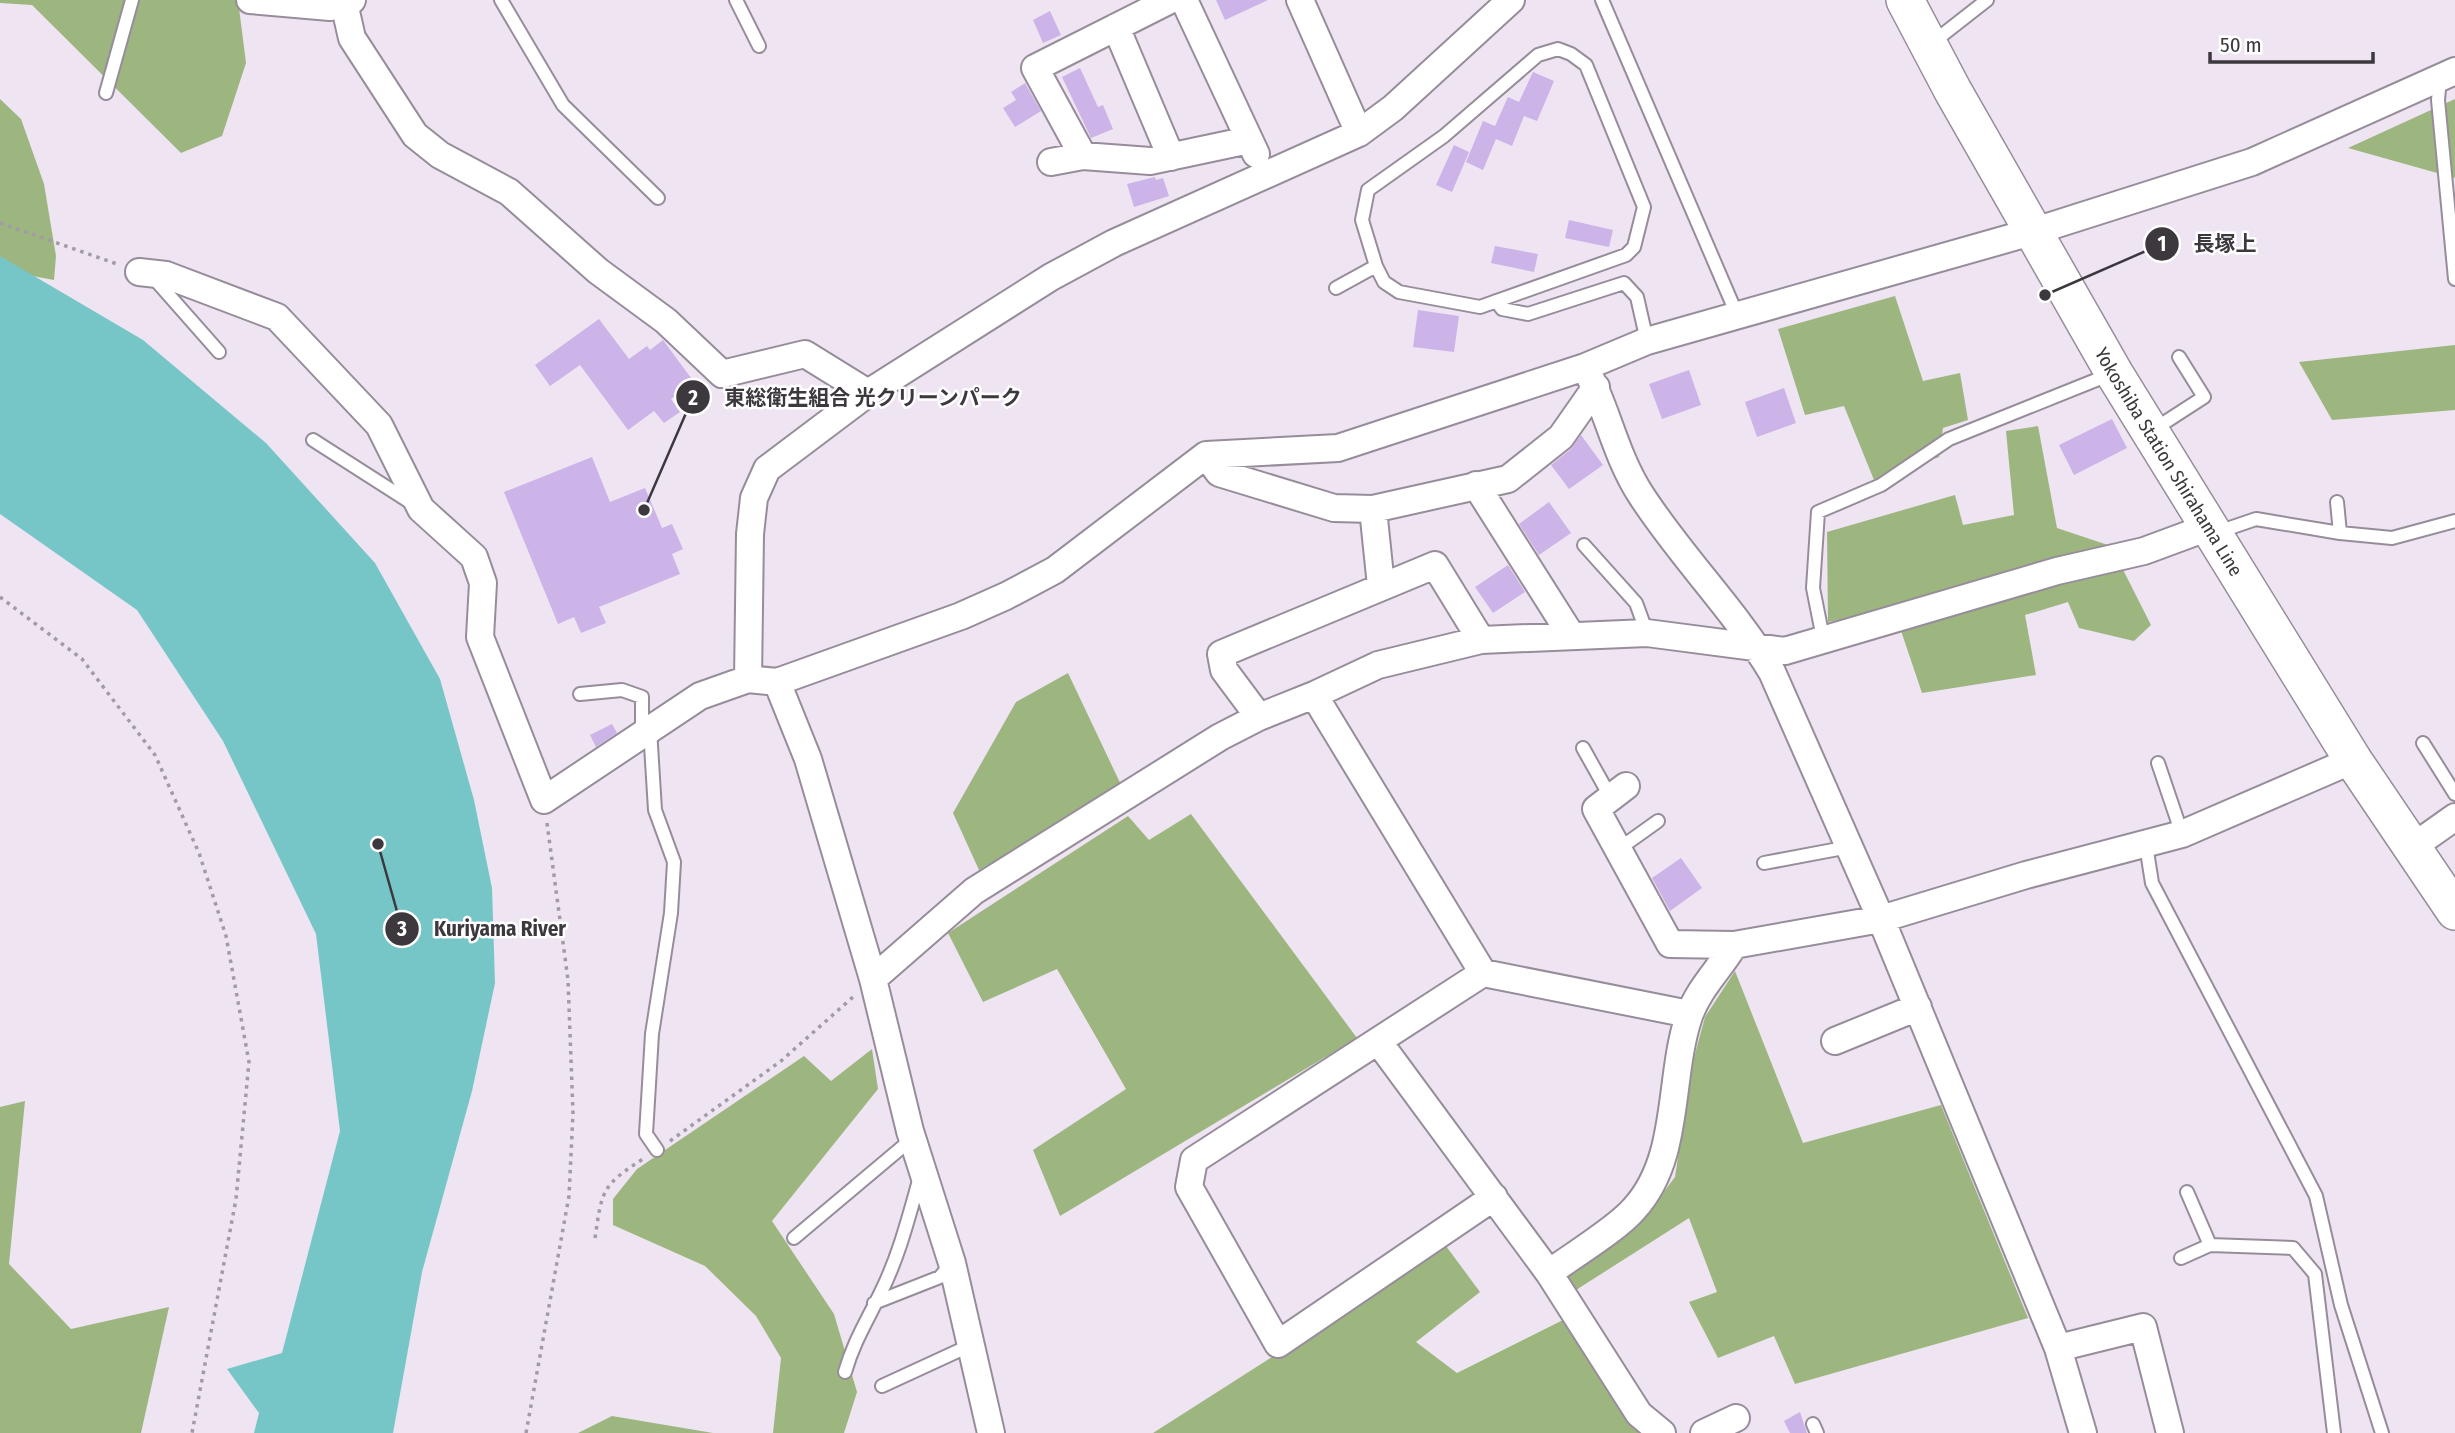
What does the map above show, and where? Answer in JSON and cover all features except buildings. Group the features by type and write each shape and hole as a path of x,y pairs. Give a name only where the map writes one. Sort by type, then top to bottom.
{"main road":[{"name":"Yokoshiba Station Shirahama Line","path":"1905,0 2114,373 2354,760 2455,911"}],"street":[{"path":"250,0 330,7 348,1 352,38 415,135 440,155 509,192 598,271 666,321 722,374 805,354 868,393"},
{"path":"1083,156 1035,68 1170,0"},
{"path":"1184,0 1265,174"},
{"path":"1300,0 1359,133"},
{"path":"748,679 750,534 754,498 766,469 868,393 1051,277 1114,243 1359,133 1392,108 1511,0"},
{"path":"1116,27 1171,157"},
{"path":"144,272 166,275 277,317 379,425 421,509 474,557 484,583 480,637 544,800 700,696 748,679 776,682 961,616 1006,596 1055,570 1206,454 1338,448 1590,377 1647,341 1738,318 2252,162 2447,75"},
{"path":"1051,162 1083,156 1150,162 1250,140"},
{"path":"1206,454 1219,473 1334,508 1373,509 1508,479 1527,467 1561,437 1590,377"},
{"path":"1590,377 1620,454 1640,494 1691,566 1758,648 1772,672 1881,919 2058,1348 2083,1433"},
{"path":"1476,485 1571,635"},
{"path":"1373,509 1381,586"},
{"path":"873,979 974,891 1220,737 1378,665 1481,640 1571,635 1647,633 1785,651 2057,571 2144,551 2212,531"},
{"path":"1259,717 1224,670 1221,654 1435,565 1481,640"},
{"path":"776,682 808,759 873,979 913,1138 952,1263 988,1432"},
{"path":"1314,695 1483,973"},
{"path":"1619,792 1596,809 1670,943 1734,945 1881,919 2026,875 2146,845 2182,834 2354,760"},
{"path":"2414,846 2455,817"},
{"path":"1549,1273 1634,1209 1650,1184 1667,1140 1677,1058 1689,1014 1706,981 1734,945"},
{"path":"1493,1198 1278,1344 1189,1187 1189,1171 1194,1160 1483,973 1689,1014"},
{"path":"1835,1041 1918,1007"},
{"path":"1378,1041 1549,1273 1639,1414 1662,1433"},
{"path":"2058,1348 2143,1326 2170,1433"},
{"path":"1704,1433 1736,1418"}],"lane":[{"path":"106,93 131,0"},
{"path":"501,0 563,105 658,198"},
{"path":"736,0 759,46"},
{"path":"1602,0 1738,318"},
{"path":"1929,45 1987,0"},
{"path":"1558,49 1572,54 1586,65 1644,206 1642,224 1634,247 1626,255 1496,301 1480,307 1399,292 1384,282 1376,266 1362,220 1368,190 1444,136 1538,55 1558,49"},
{"path":"2447,75 2438,100 2455,279"},
{"path":"1336,288 1376,266"},
{"path":"144,272 219,352"},
{"path":"1496,301 1502,309 1528,314 1624,283 1637,297 1647,341"},
{"path":"2151,432 2204,397 2179,357"},
{"path":"1823,638 1813,588 1818,512 1881,485 1949,439 2114,373"},
{"path":"313,440 421,509"},
{"path":"2337,502 2340,533"},
{"path":"2212,531 2256,519 2340,533 2392,538 2455,521"},
{"path":"1584,545 1636,603 1647,633"},
{"path":"580,694 622,690 642,697 656,810 674,862 671,913 652,1034 646,1121 646,1134 657,1150"},
{"path":"2423,743 2455,794"},
{"path":"1583,748 1619,792"},
{"path":"2158,764 2182,834"},
{"path":"1616,846 1630,841 1658,821"},
{"path":"2146,845 2152,883 2316,1196 2341,1305 2382,1433"},
{"path":"1764,863 1849,847"},
{"path":"793,1238 913,1138"},
{"path":"845,1373 854,1340 903,1240 922,1167"},
{"path":"2187,1192 2210,1245"},
{"path":"2181,1258 2210,1245 2293,1248 2315,1275 2334,1433"},
{"path":"874,1303 940,1276 952,1263"},
{"path":"882,1386 971,1345"}],"path":[{"path":"0,223 144,272"},
{"path":"0,597 82,659 155,755 199,853 226,936 249,1062 236,1199 192,1433"},
{"path":"526,1433 569,1196 573,1113 568,980 544,800"},
{"path":"594,1238 601,1196 615,1177 761,1077 873,979"}],"green space":[{"path":"0,0 238,0 246,63 222,136 181,153 32,5 0,3"},
{"path":"0,99 21,119 44,184 56,256 54,280 0,270"},
{"path":"2455,99 2455,178 2348,148"},
{"path":"1895,296 1923,381 1960,373 1968,420 1943,428 1939,457 1874,480 1844,406 1805,415 1778,329"},
{"path":"2455,345 2455,410 2332,420 2299,362"},
{"path":"2038,426 2057,528 2111,546 2151,625 2134,641 2079,628 2068,602 2025,615 2036,675 1922,693 1894,610 1828,622 1827,532 1955,495 1963,525 2014,515 2006,431"},
{"path":"1068,673 1123,789 979,870 953,813 1016,702"},
{"path":"1191,814 1357,1038 1060,1216 1033,1150 1126,1089 1057,969 983,1002 948,933 1128,816 1149,840"},
{"path":"1735,971 1803,1143 1941,1105 2028,1318 1795,1384 1774,1336 1718,1358 1689,1302 1717,1292 1689,1218 1576,1290 1564,1272 1644,1218 1675,1177 1692,1065 1705,1017"},
{"path":"872,1049 878,1089 772,1221 834,1314 857,1392 844,1433 773,1433 781,1358 756,1316 705,1266 613,1225 613,1199 637,1169 804,1056 831,1081"},
{"path":"25,1101 9,1264 71,1329 169,1307 141,1433 0,1433 0,1107"},
{"path":"1446,1246 1480,1292 1416,1342 1457,1373 1563,1320 1646,1433 1153,1433"},
{"path":"612,1416 713,1433 578,1433"}],"water":[{"path":"0,256 143,340 266,443 375,563 440,679 474,800 492,888 495,983 472,1091 422,1272 393,1433 254,1433 259,1413 227,1369 282,1353 340,1131 316,934 223,741 137,610 0,514"}],"place":[{"name":"長塚上","path":"2045,295"},
{"name":"東総衛生組合 光クリーンパーク","path":"644,510"},
{"name":"Kuriyama River","path":"378,844"}]}
